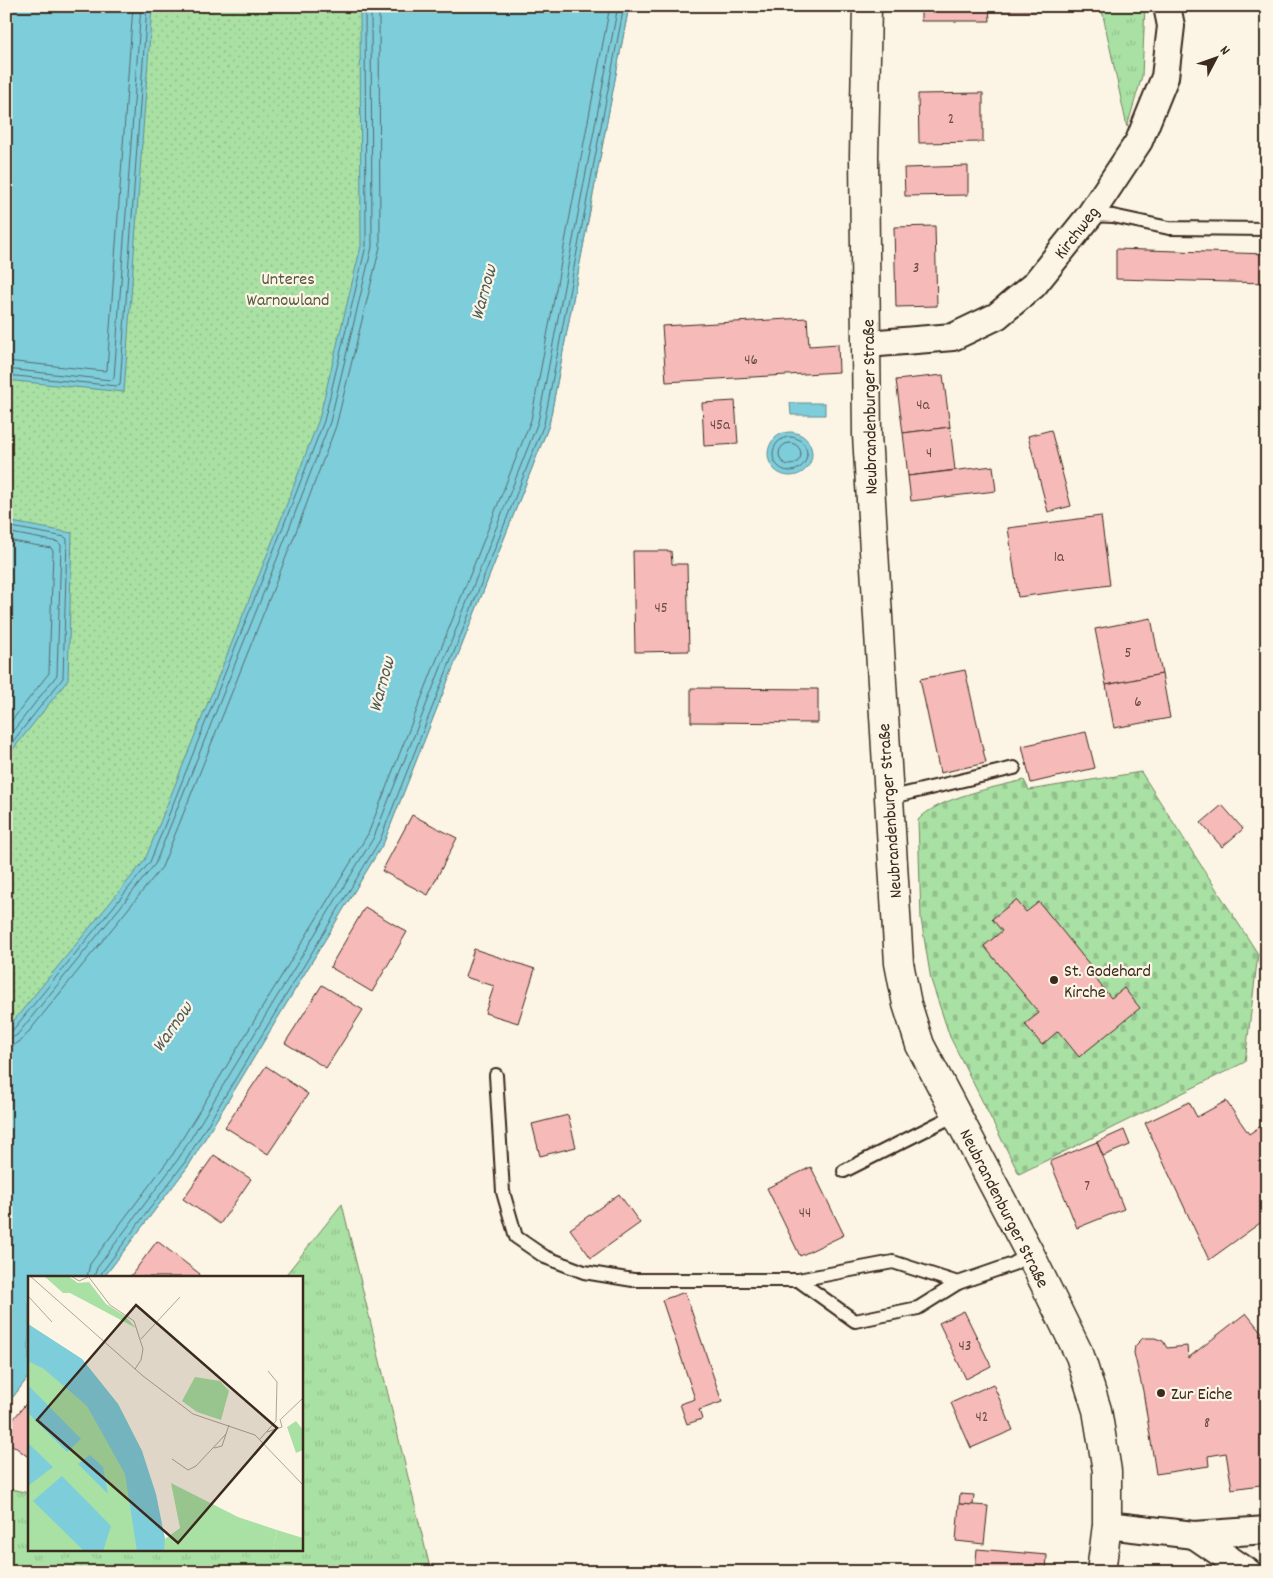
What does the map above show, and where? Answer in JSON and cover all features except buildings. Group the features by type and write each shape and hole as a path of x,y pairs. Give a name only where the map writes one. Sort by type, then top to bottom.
{"main road":[{"name":"Neubrandenburger Straße","path":"867,6 864,156 867,436 899,963 907,1004 920,1045 1030,1254 1080,1356 1097,1410 1107,1471 1106,1525 1101,1572"}],"street":[{"name":"Kirchweg","path":"867,344 953,337 997,316 1034,285 1090,215 1139,141 1165,77 1171,26 1167,6"},
{"path":"1106,1525 1194,1535 1267,1530"},
{"path":"1194,1535 1248,1572"}],"lane":[{"path":"1090,215 1113,216 1169,228 1267,229"},
{"path":"888,798 1014,768"},
{"path":"496,1075 503,1192 516,1237 545,1257 584,1272 633,1280 798,1280 893,1262 958,1283"},
{"path":"844,1171 957,1114"},
{"path":"798,1280 855,1321 918,1308 958,1283 1013,1264 1030,1254"}],"green space":[{"name":"Unteres Warnowland","path":"6,6 629,6 549,425 384,842 189,1165 105,1276 28,1276 28,1377 6,1406"},
{"path":"1101,6 1145,6 1142,76 1127,127"},
{"path":"1141,772 1258,954 1245,1062 1019,1174 950,1037 931,980 921,919 918,820 939,805 968,794 1024,780 1029,790"},
{"path":"342,1204 431,1572 6,1572 6,1488 28,1493 28,1550 302,1550 302,1276 285,1276"}],"water":[{"path":"6,6 152,6 124,392 6,380"},
{"name":"Warnow","path":"360,6 629,6 549,425 384,842 189,1165 105,1276 28,1276 28,1377 6,1406 6,1030 145,860 277,530 319,419 361,246"},
{"path":"790,403 825,403 825,415 791,415"},
{"path":"786,432 794,432 806,438 812,454 806,470 794,476 786,476 774,470 768,458 768,450 774,438"},
{"path":"6,521 72,533 68,680 6,758"}],"place":[{"name":"St. Godehard Kirche","path":"1054,980"},
{"name":"Zur Eiche","path":"1161,1393"}]}
